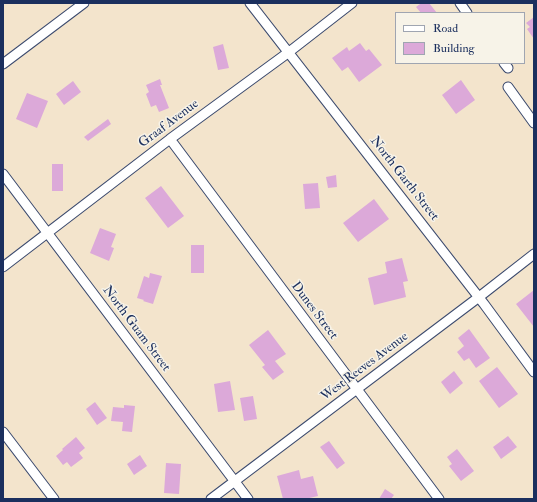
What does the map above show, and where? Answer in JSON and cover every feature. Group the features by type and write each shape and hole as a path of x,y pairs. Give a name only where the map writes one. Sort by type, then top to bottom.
{"street":[{"path":"3,64 84,3"},
{"name":"North Garth Street","path":"250,3 479,297 534,372"},
{"name":"Graaf Avenue","path":"3,267 170,139 289,52 352,3"},
{"path":"460,3 466,12"},
{"path":"508,87 534,123"},
{"name":"Dunes Street","path":"170,139 356,390 439,499"},
{"name":"North Guam Street","path":"3,174 248,499"},
{"name":"West Reeves Avenue","path":"211,499 534,254"},
{"path":"3,432 54,499"}],"building":[{"path":"419,3 429,3 436,12 420,12 416,7 420,4"},
{"path":"534,17 534,39 527,29 530,27 526,23"},
{"path":"360,43 366,51 369,49 382,65 359,82 348,67 342,71 332,58 347,47 349,51"},
{"path":"223,44 229,68 218,70 213,47"},
{"path":"160,79 162,85 160,85 169,108 159,112 156,105 151,107 146,94 149,92 146,85"},
{"path":"461,80 475,100 456,114 442,95"},
{"path":"73,81 81,92 64,105 56,94"},
{"path":"27,93 48,101 37,128 16,119"},
{"path":"108,119 111,124 88,141 84,137"},
{"path":"52,164 63,164 63,191 52,191"},
{"path":"336,175 337,187 328,188 326,177"},
{"path":"318,183 320,208 305,209 303,184"},
{"path":"161,186 184,216 168,228 145,198"},
{"path":"374,199 389,219 358,242 343,223"},
{"path":"100,228 116,234 111,247 114,248 109,261 90,253"},
{"path":"191,245 204,245 204,273 191,273"},
{"path":"402,258 408,281 403,282 406,297 374,305 368,278 387,273 385,262"},
{"path":"150,273 162,276 153,304 137,298 144,276 149,278"},
{"path":"534,290 534,327 516,304"},
{"path":"469,329 490,358 476,368 469,358 464,361 457,352 464,346 458,338"},
{"path":"268,330 286,354 275,361 284,372 273,380 262,367 265,365 249,345"},
{"path":"497,367 518,394 499,408 479,381"},
{"path":"454,371 463,383 450,394 441,382"},
{"path":"230,381 235,410 218,412 214,384"},
{"path":"253,396 257,419 244,421 240,398"},
{"path":"95,402 107,418 97,425 86,409"},
{"path":"124,405 135,406 132,432 122,431 123,422 111,421 113,407 124,408"},
{"path":"508,436 517,447 501,459 493,447"},
{"path":"76,437 85,448 79,453 83,458 71,467 67,462 63,465 56,456"},
{"path":"329,441 345,463 337,469 320,447"},
{"path":"457,449 474,471 461,481 449,466 452,464 447,457"},
{"path":"140,455 147,466 134,475 127,464"},
{"path":"166,463 181,464 179,494 164,493"},
{"path":"299,470 301,479 313,476 318,496 305,499 283,499 277,476"},
{"path":"385,489 394,495 391,499 379,499"}]}
